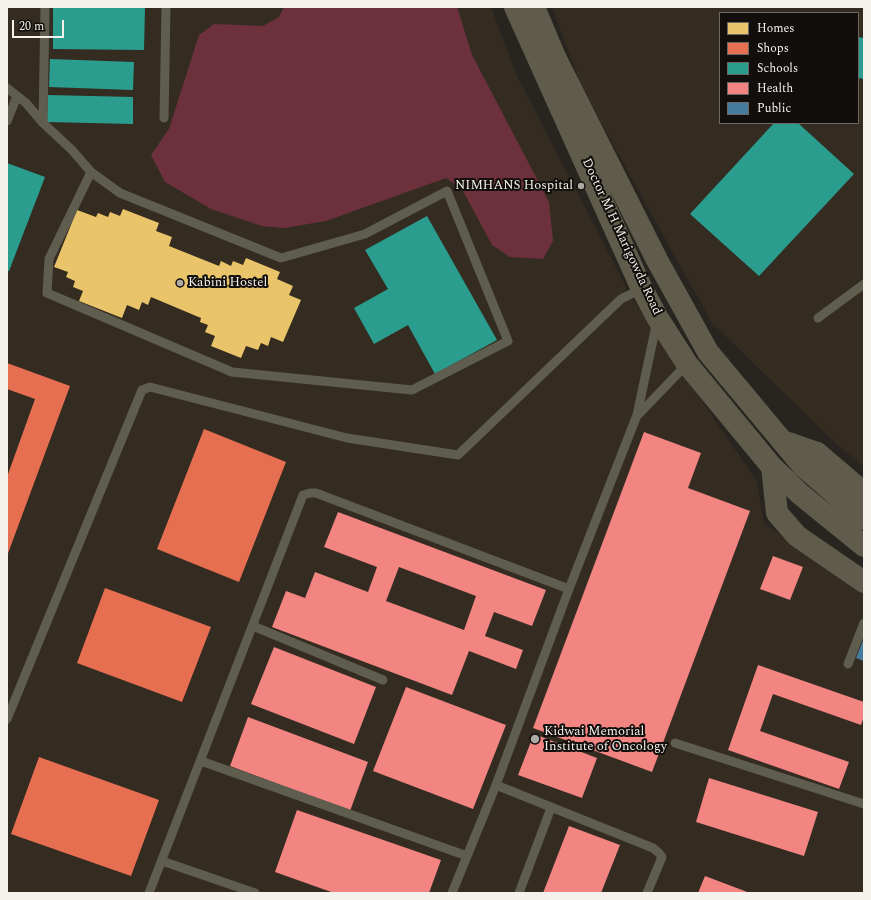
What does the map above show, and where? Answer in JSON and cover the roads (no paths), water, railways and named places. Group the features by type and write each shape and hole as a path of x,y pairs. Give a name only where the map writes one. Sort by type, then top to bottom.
{"main road":[{"name":"Doctor M H Marigowda Road","path":"515,7 641,287 657,317 687,364 772,467 800,494 864,546"},
{"name":"Doctor M H Marigowda Road","path":"534,7 555,57 650,246 708,352 803,466 864,519"},
{"path":"781,440 816,453 864,492"},
{"path":"772,467 777,513 797,536 864,582"}],"lane":[{"path":"43,122 45,7"},
{"path":"164,118 166,7"},
{"path":"7,88 26,103 72,150 91,172 120,194 281,258 365,234 447,191 508,341 412,390 232,372 47,293 49,259 91,172"},
{"path":"7,121 17,96"},
{"path":"818,318 864,284"},
{"path":"7,719 142,390 145,388 150,388 347,438 458,455 621,299 637,292 641,287"},
{"path":"452,893 496,785 569,589 637,415 657,317"},
{"path":"637,415 687,364"},
{"path":"149,893 303,495 316,493 569,589"},
{"path":"848,664 864,624"},
{"path":"253,626 383,680"},
{"path":"675,742 864,804"},
{"path":"201,761 467,856"},
{"path":"496,785 653,848 662,858 647,893"},
{"path":"519,893 551,808"},
{"path":"162,861 255,893"}],"place":[{"name":"NIMHANS Hospital","path":"581,186"},
{"name":"Kabini Hostel","path":"180,283"},
{"name":"Kidwai Memorial Institute of Oncology","path":"535,739"}]}
